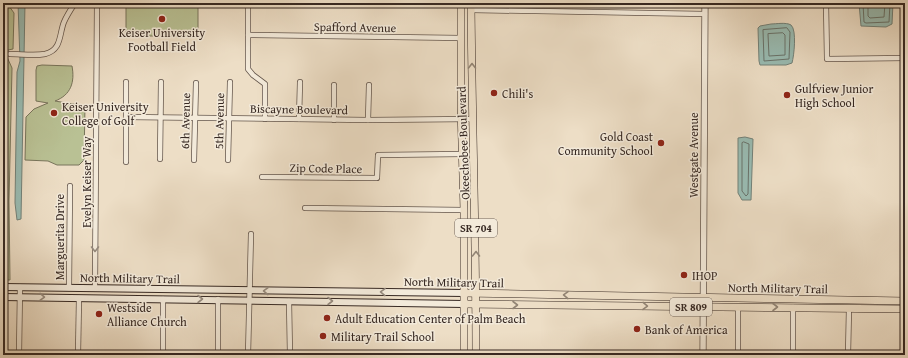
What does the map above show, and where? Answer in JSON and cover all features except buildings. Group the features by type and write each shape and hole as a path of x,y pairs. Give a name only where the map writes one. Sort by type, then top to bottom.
{"main road":[{"name":"Okeechobee Boulevard","path":"461,3 464,210 464,355"},
{"name":"Okeechobee Boulevard","path":"472,7 472,120 476,213 476,355"},
{"name":"North Military Trail","path":"3,287 905,300"},
{"path":"79,298 90,292 93,288"},
{"path":"163,299 173,290"},
{"path":"304,301 307,296 314,291"},
{"path":"568,305 579,301 613,301 619,296"},
{"name":"North Military Trail","path":"3,297 905,309"},
{"path":"836,308 845,305 849,300"},
{"path":"849,308 851,304 858,300"}],"street":[{"path":"10,54 46,54 53,49 60,41 63,23 75,3"},
{"name":"Evelyn Keiser Way","path":"93,288 97,3"},
{"path":"248,3 248,69 253,76 265,84 265,119"},
{"name":"Westgate Avenue","path":"703,355 704,3"},
{"path":"826,3 827,59 905,58"},
{"path":"472,7 705,14"},
{"name":"Spafford Avenue","path":"248,35 461,38"},
{"path":"126,82 126,162"},
{"path":"160,159 161,82"},
{"name":"5th Avenue","path":"228,160 230,82"},
{"path":"299,119 300,82"},
{"name":"6th Avenue","path":"194,160 196,83"},
{"path":"334,85 334,120"},
{"path":"368,120 369,85"},
{"name":"Biscayne Boulevard","path":"126,117 472,120"},
{"name":"Zip Code Place","path":"262,177 378,178 378,155 463,154"},
{"name":"Marguerita Drive","path":"69,288 70,186"},
{"path":"305,208 464,210"},
{"path":"248,355 249,300 251,290 251,234"},
{"path":"19,355 20,287"},
{"path":"78,355 79,298"},
{"path":"163,299 163,355"},
{"path":"218,299 218,355"},
{"path":"289,301 290,355"},
{"path":"738,307 738,355"},
{"path":"792,355 793,307"},
{"path":"848,355 849,308"}],"green space":[{"name":"Keiser University Football Field","path":"126,3 198,3 198,36 126,36"},
{"path":"9,6 14,13 13,49 8,50 7,57 12,68 9,201 10,280 3,280 3,12 5,12"},
{"path":"37,66 72,66 73,77 71,87 65,95 55,101 85,106 84,160 79,165 57,165 48,161 25,160 26,117 34,109 48,103 36,101 36,70"}],"water":[{"path":"18,3 25,3 21,219 17,220 15,203 17,72 20,61"},
{"path":"859,3 893,3 892,24 886,27 861,26"},
{"path":"781,23 791,25 793,28 794,55 792,63 786,65 760,65 758,28 760,26"},
{"path":"745,137 753,139 751,200 742,200 738,193 738,138"}],"place":[{"name":"Keiser University Football Field","path":"162,19"},
{"name":"Chili's","path":"494,93"},
{"name":"Gulfview Junior High School","path":"787,95"},
{"name":"Keiser University College of Golf","path":"54,113"},
{"name":"Gold Coast Community School","path":"661,143"},
{"name":"IHOP","path":"684,275"},
{"name":"Westside Alliance Church","path":"99,314"},
{"name":"Adult Education Center of Palm Beach","path":"327,318"},
{"name":"Bank of America","path":"637,329"},
{"name":"Military Trail School","path":"323,336"}]}
